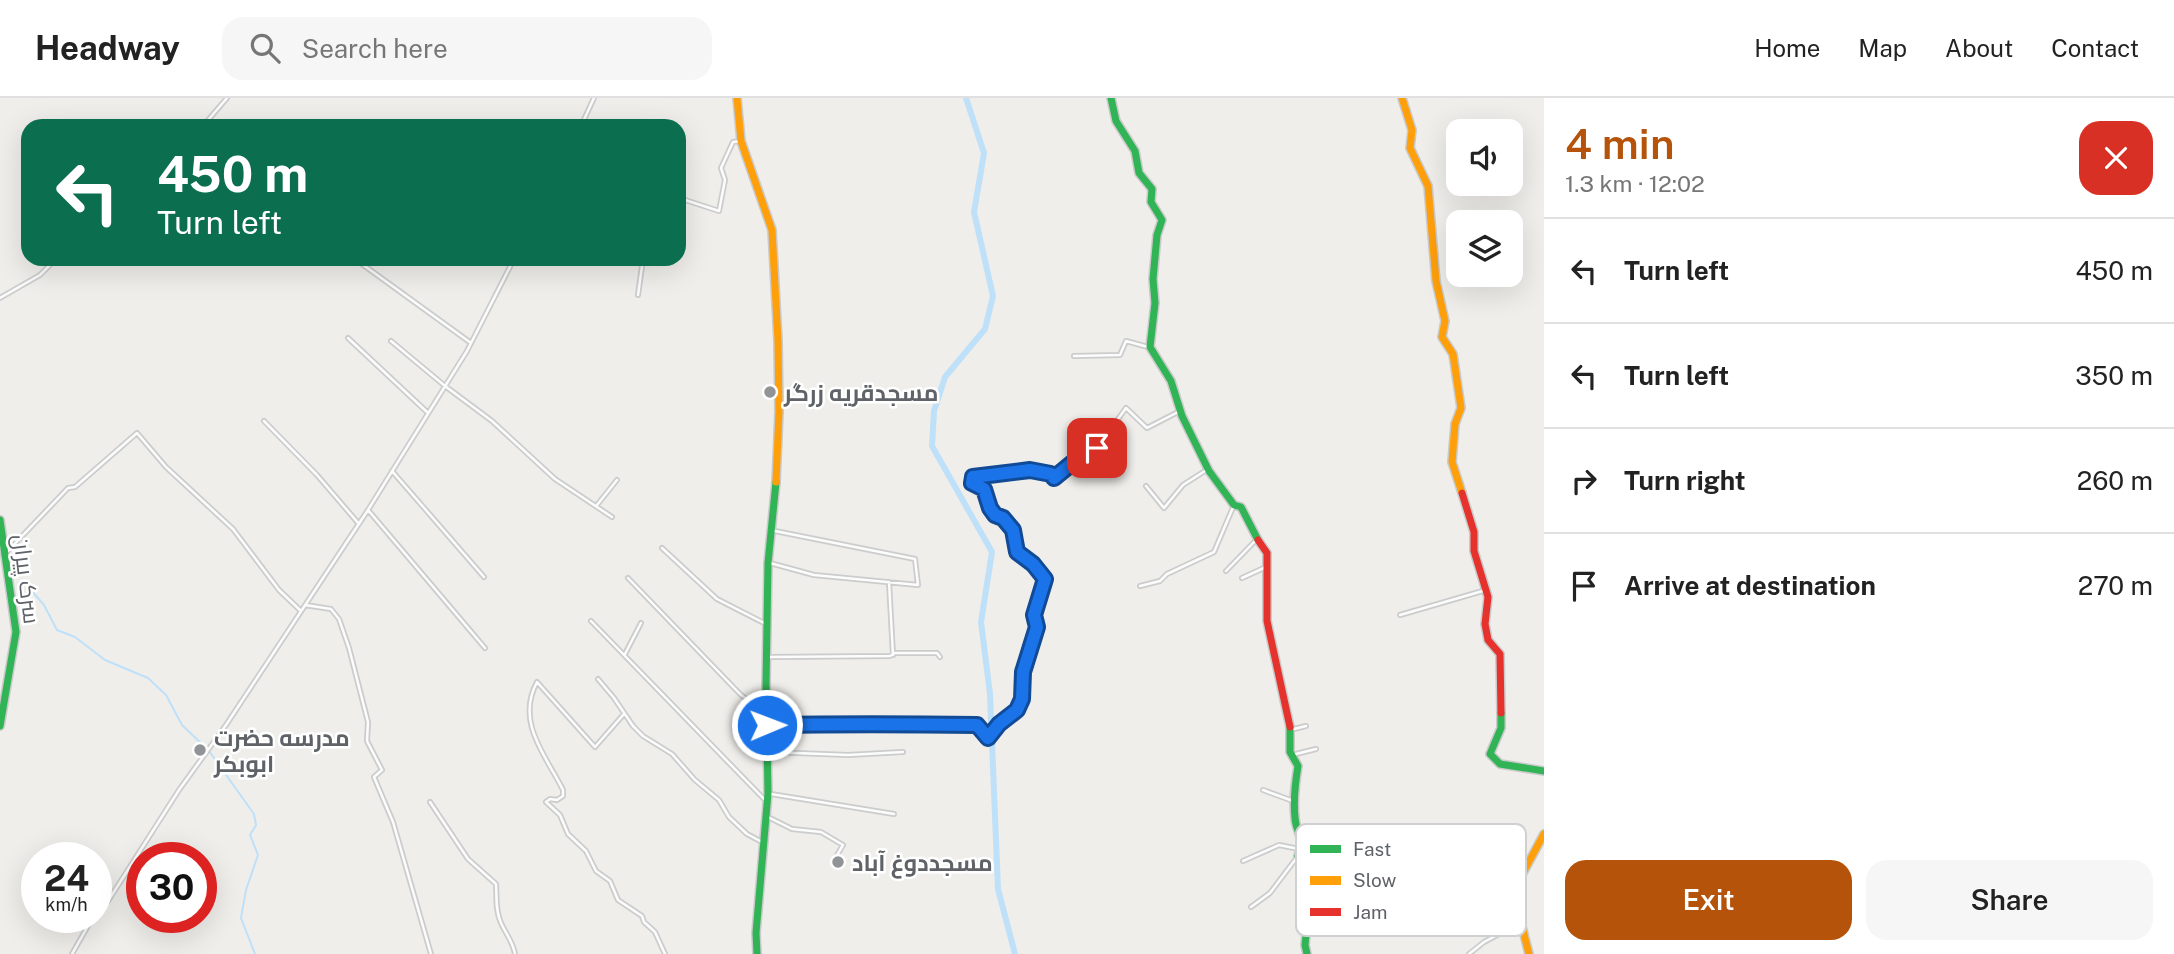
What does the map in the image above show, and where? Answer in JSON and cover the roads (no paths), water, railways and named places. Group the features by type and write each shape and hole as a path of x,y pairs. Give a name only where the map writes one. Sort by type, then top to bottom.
{"main road":[{"path":"737,98 741,141 772,230 778,341 779,412 775,499 768,563 767,797 756,933 757,954"},
{"path":"1111,98 1116,121 1135,151 1139,173 1152,189 1151,202 1162,220 1156,246 1153,279 1155,303 1150,347 1171,382 1180,411 1208,469 1234,505 1241,507 1267,553 1266,621 1283,691 1292,755 1298,770 1293,792 1296,825"},
{"path":"1402,98 1412,130 1410,148 1428,186 1436,281 1445,321 1442,337 1453,354 1461,408 1455,424 1452,461 1474,533 1474,551 1488,597 1485,624 1488,640 1500,654 1501,728 1490,754 1500,764 1544,771"},
{"name":"سرک پیران","path":"0,520 16,632 0,726"},
{"path":"1526,867 1544,834"},
{"path":"1306,936 1307,954"},
{"path":"1524,936 1529,954"}],"street":[{"path":"209,119 228,98"},
{"path":"584,119 594,98"},
{"path":"686,200 719,211 725,180 722,164 733,142 741,141"},
{"path":"0,298 40,275 49,266"},
{"path":"365,266 471,343"},
{"path":"112,895 179,790 226,725 368,510 471,343 510,266"},
{"path":"638,295 642,266"},
{"path":"348,338 428,413"},
{"path":"391,341 444,386 492,421 555,479 612,516"},
{"path":"1074,356 1120,355 1126,341 1150,347"},
{"path":"767,725 977,725 988,738 999,724 1017,710 1022,699 1023,672 1037,627 1034,615 1045,579 1033,564 1017,552 1013,530 1003,518 995,515 984,489 972,483 973,477 1030,470 1051,474 1054,478 1082,455 1097,448 1126,408 1147,428 1180,411"},
{"path":"264,421 317,475 359,524"},
{"path":"5,553 66,489 75,487 137,433 166,467 233,529 279,590 301,611"},
{"path":"1146,486 1164,508 1183,485 1208,469"},
{"path":"392,471 484,577"},
{"path":"597,505 617,480"},
{"path":"1140,586 1160,581 1167,574 1214,552 1234,505"},
{"path":"368,510 485,648"},
{"path":"768,563 814,575 918,585 915,559 771,530"},
{"path":"1226,570 1258,538"},
{"path":"662,548 723,603 767,624"},
{"path":"1242,578 1266,567"},
{"path":"628,578 740,694 767,715"},
{"path":"889,582 893,655"},
{"path":"1400,615 1486,590"},
{"path":"305,605 331,609 339,619 368,722 367,741 382,770 374,777 393,822 431,954"},
{"path":"592,621 767,797 894,814"},
{"path":"624,655 641,623"},
{"path":"766,657 895,653 937,653 940,657"},
{"path":"598,679 643,736 672,754 695,780 719,800 729,817 747,834 763,843"},
{"path":"624,714 595,747 537,682 532,690 530,712 536,743 563,790 563,796 557,800 550,799 548,806 560,816 568,834 586,851 596,871 610,881 618,900 642,916 644,922 655,932 665,954"},
{"path":"1290,730 1306,726"},
{"path":"1292,755 1316,749"},
{"path":"767,752 848,755 903,752"},
{"path":"1263,790 1293,801"},
{"path":"430,802 468,859 496,884 494,900 499,910 499,920 513,944 515,954"},
{"path":"766,816 792,829 821,832 843,845 833,862"},
{"path":"1243,861 1279,845 1296,852"},
{"path":"1251,907 1270,893 1296,857"},
{"path":"72,954 84,933"},
{"path":"1469,954 1495,936"}],"waterway":[{"path":"966,98 984,153 974,212 993,296 985,329 945,377 934,411 932,446 992,552 981,622 990,694 998,889 1015,954"},
{"path":"31,590 44,605 57,630 75,637 105,660 148,678 166,695 182,725 206,748"},
{"path":"209,751 254,814 256,825 250,835 258,855 246,890 241,918 255,954"}],"place":[{"name":"مسجدقریه زرگر","path":"770,392"},
{"name":"مدرسه حضرت ابوبکر","path":"200,750"},
{"name":"مسجددوغ آباد","path":"838,862"}]}
